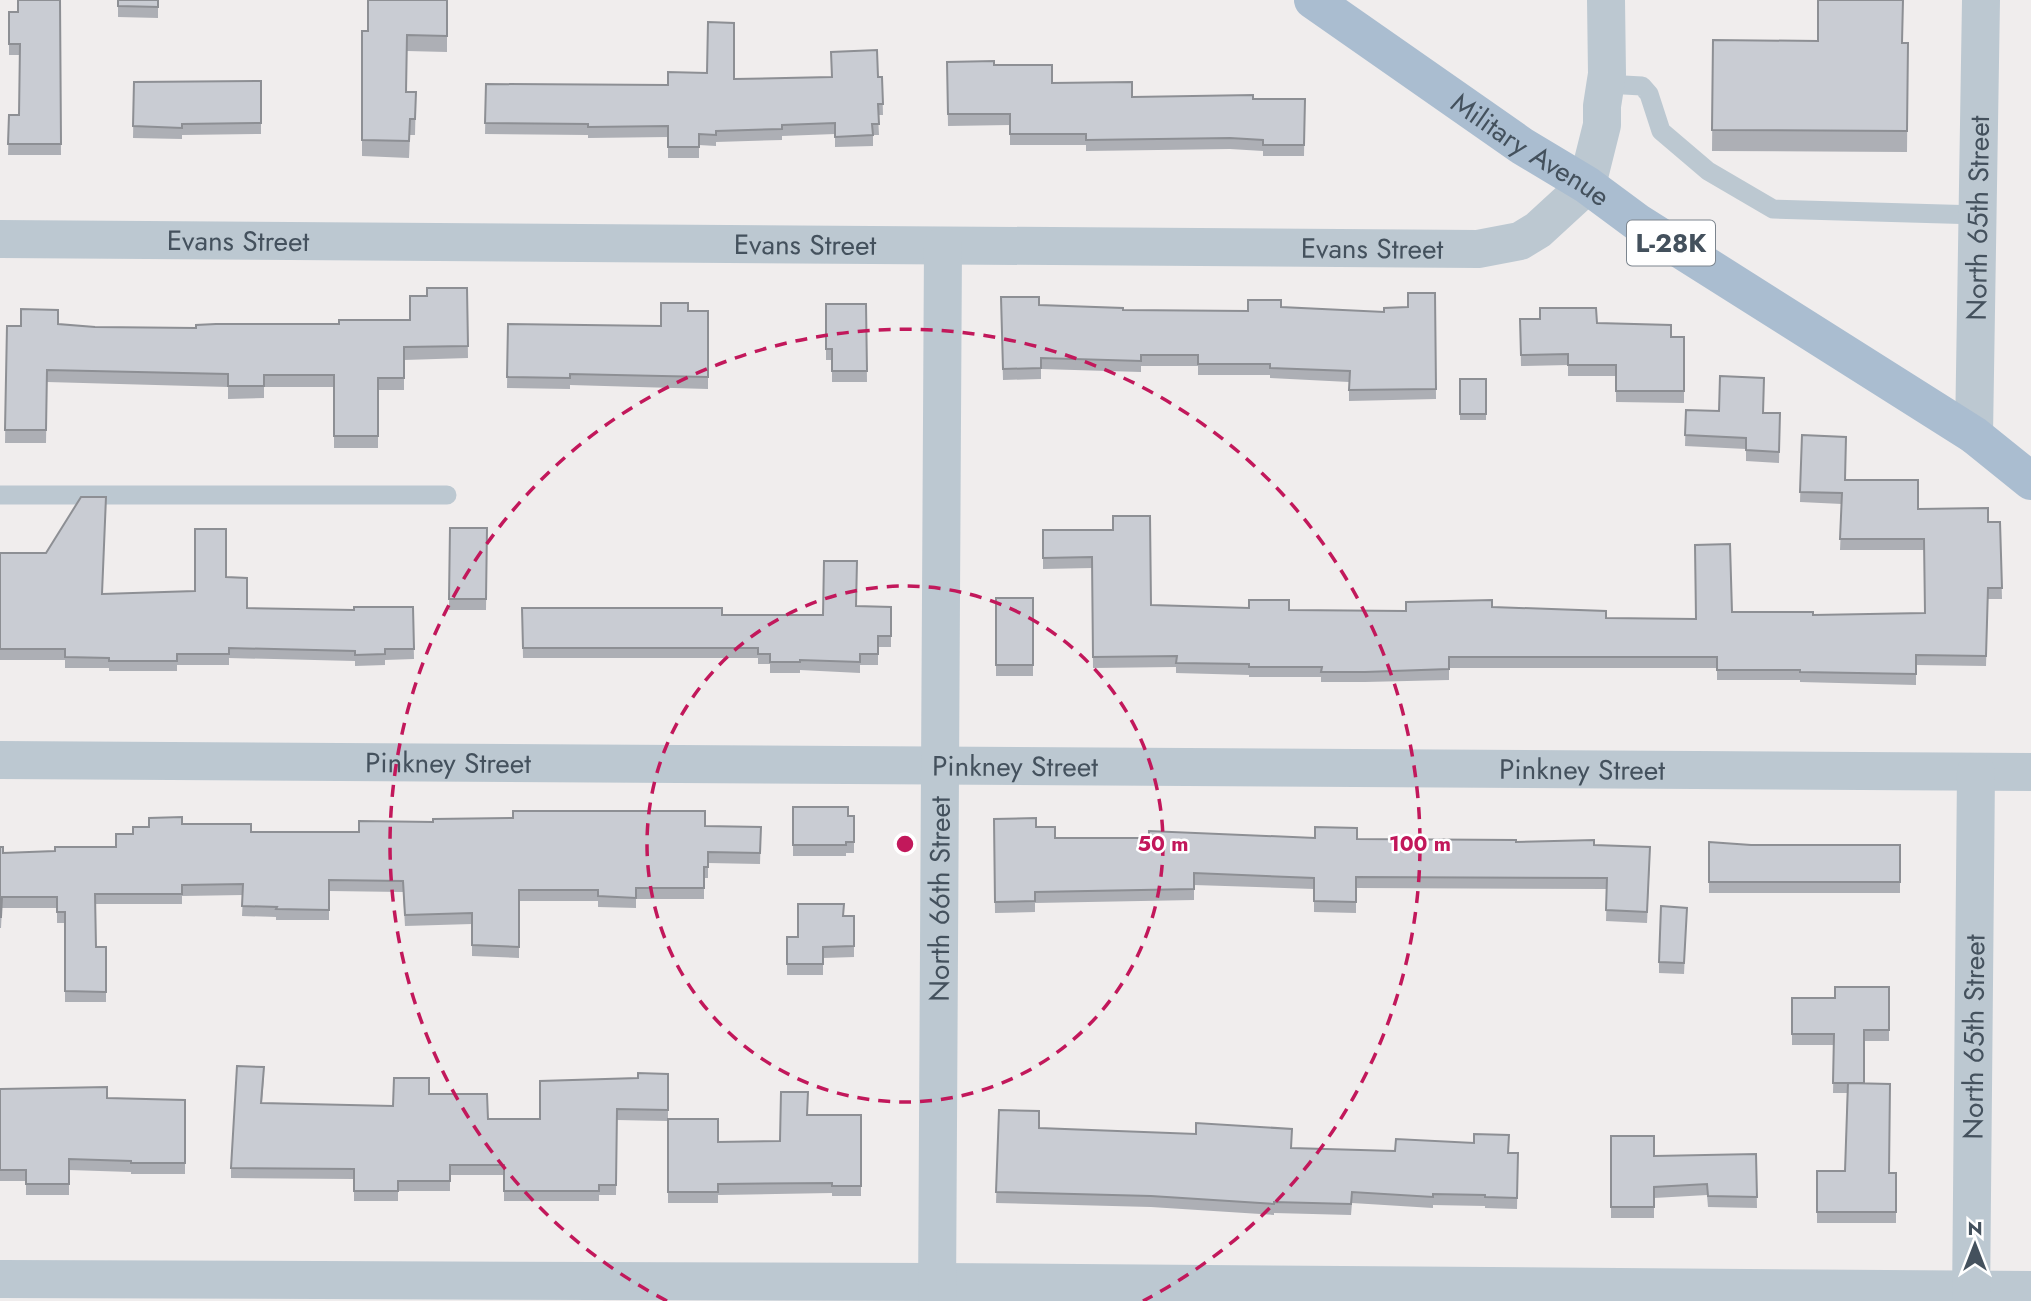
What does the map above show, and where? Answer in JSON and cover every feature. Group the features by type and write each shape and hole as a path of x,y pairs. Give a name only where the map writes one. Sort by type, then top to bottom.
{"main road":[{"name":"Military Avenue","path":"1313,0 1522,146 1587,184 1637,222 1974,435 2031,481"}],"street":[{"path":"1587,184 1602,125 1606,0"},
{"name":"North 65th Street","path":"1974,435 1980,0"},
{"name":"Evans Street","path":"0,239 1478,249 1520,241 1538,230 1587,184"},
{"name":"North 66th Street","path":"937,1292 943,246"},
{"name":"Pinkney Street","path":"0,760 2031,772"},
{"name":"North 65th Street","path":"1971,1296 1976,772"},
{"path":"0,1279 937,1292 1971,1296 2031,1290"}],"lane":[{"path":"1605,84 1642,86 1649,94 1661,131 1708,171 1773,209 1979,215"},
{"path":"0,495 447,495"}],"building":[{"path":"18,0 60,0 61,144 8,144 9,115 19,115 20,44 9,44 9,12 18,12"},
{"path":"118,0 158,0 158,7 118,6"},
{"path":"368,0 447,0 447,36 407,35 406,92 416,92 415,119 410,119 409,141 362,140 362,31 368,31"},
{"path":"1818,0 1903,0 1902,43 1908,43 1907,131 1712,130 1713,40 1818,41"},
{"path":"708,22 734,23 734,79 832,77 831,52 877,50 883,104 878,104 879,124 872,124 873,135 835,137 835,123 782,125 782,129 699,134 699,147 668,147 668,126 588,127 588,124 485,123 486,84 668,85 668,72 707,73"},
{"path":"994,61 994,65 1052,65 1052,83 1132,82 1132,97 1253,95 1253,99 1305,99 1304,145 1263,145 1263,140 1230,138 1086,140 1086,134 1010,134 1010,114 948,114 947,62"},
{"path":"261,81 261,123 182,124 182,128 133,126 134,82"},
{"path":"427,288 467,288 468,346 404,347 404,378 378,378 378,436 334,436 334,375 264,375 264,386 228,386 228,374 47,370 46,430 5,430 7,326 21,326 21,309 58,310 58,324 95,327 196,328 196,325 216,324 339,324 339,320 410,320 410,296 427,296"},
{"path":"1408,293 1435,293 1436,389 1349,390 1350,371 1270,368 1270,364 1198,364 1198,355 1141,355 1141,361 1041,358 1041,368 1003,369 1001,297 1039,297 1039,305 1123,310 1248,311 1248,300 1281,300 1281,307 1384,312 1384,308 1408,307"},
{"path":"661,303 688,303 688,311 708,311 708,377 570,374 570,378 507,377 508,324 661,326"},
{"path":"826,304 866,304 867,371 832,371 832,349 826,349"},
{"path":"1540,308 1596,308 1597,323 1671,325 1671,337 1684,337 1684,391 1616,391 1616,365 1568,365 1568,354 1521,355 1520,319 1540,319"},
{"path":"1720,376 1764,378 1763,413 1780,413 1779,452 1746,450 1746,438 1685,435 1686,410 1719,411"},
{"path":"1460,379 1486,379 1486,414 1460,414"},
{"path":"1802,435 1846,437 1845,480 1918,480 1918,509 1988,508 1988,522 2000,522 2002,588 1988,588 1986,656 1916,655 1916,674 1717,670 1717,657 1449,657 1449,669 1321,672 1322,667 1176,663 1177,656 1093,657 1092,557 1043,558 1043,530 1113,530 1113,516 1150,516 1151,605 1249,608 1249,600 1289,600 1289,610 1406,611 1406,602 1492,600 1492,607 1606,611 1606,618 1696,619 1695,545 1730,544 1732,612 1813,612 1813,615 1925,613 1924,539 1840,539 1842,493 1800,492"},
{"path":"81,497 106,497 102,594 195,591 195,529 226,529 226,577 247,578 247,608 354,610 354,607 413,607 414,649 385,649 385,654 355,655 355,651 229,648 229,654 177,654 177,661 109,661 109,658 65,657 65,649 0,649 0,553 46,553"},
{"path":"450,528 487,528 486,599 449,599"},
{"path":"824,561 857,561 856,606 891,607 891,636 878,636 878,654 860,654 860,662 770,662 770,654 758,654 758,648 523,648 522,608 722,608 722,615 823,615"},
{"path":"996,598 1033,598 1033,665 996,665"},
{"path":"793,807 848,807 848,816 854,816 854,842 846,842 846,845 793,845"},
{"path":"513,811 705,811 705,826 761,827 760,853 708,852 708,867 704,867 704,888 636,888 636,898 598,896 598,890 519,890 519,947 472,945 472,913 405,915 403,881 329,880 329,910 242,906 243,884 182,885 182,894 95,894 96,947 106,947 106,992 65,991 65,912 57,912 57,897 2,897 0,917 0,847 3,847 3,853 55,851 55,847 116,847 116,834 133,834 133,827 149,827 149,818 182,817 182,824 251,824 251,832 359,832 359,821 433,822 433,819 513,818"},
{"path":"1036,818 1036,827 1055,827 1055,838 1149,838 1149,831 1315,838 1315,827 1357,828 1357,839 1516,842 1594,840 1594,845 1650,847 1647,912 1606,910 1607,878 1356,877 1356,902 1314,901 1314,878 1194,873 1194,889 1035,892 1035,901 995,902 994,819"},
{"path":"1709,842 1751,845 1900,845 1900,882 1709,882"},
{"path":"798,904 844,904 843,916 854,916 854,946 823,947 823,964 787,964 787,937 798,937"},
{"path":"1661,906 1687,908 1684,963 1659,962"},
{"path":"1835,987 1889,987 1889,1030 1864,1030 1864,1083 1833,1083 1834,1034 1792,1034 1792,998 1835,998"},
{"path":"237,1066 264,1067 261,1103 393,1106 394,1078 429,1078 429,1094 487,1094 488,1119 540,1119 540,1081 638,1078 638,1073 668,1074 668,1110 617,1109 616,1185 599,1185 599,1191 504,1191 504,1165 450,1165 450,1181 398,1181 398,1191 354,1191 354,1169 231,1168"},
{"path":"1848,1083 1890,1084 1889,1173 1896,1173 1896,1212 1817,1212 1817,1171 1845,1171"},
{"path":"107,1087 107,1098 185,1100 185,1163 69,1159 69,1184 26,1184 26,1170 0,1170 0,1089"},
{"path":"781,1092 808,1092 807,1115 861,1115 861,1186 832,1186 832,1183 718,1184 718,1192 668,1192 668,1119 718,1119 718,1142 780,1141"},
{"path":"999,1110 1039,1111 1039,1128 1196,1134 1196,1123 1292,1129 1291,1148 1395,1151 1396,1139 1474,1143 1474,1134 1509,1135 1508,1153 1518,1153 1517,1198 1352,1192 1351,1204 1274,1204 1151,1196 996,1192"},
{"path":"1611,1136 1654,1136 1654,1156 1756,1154 1757,1197 1708,1196 1707,1184 1654,1187 1654,1207 1611,1207"}]}
